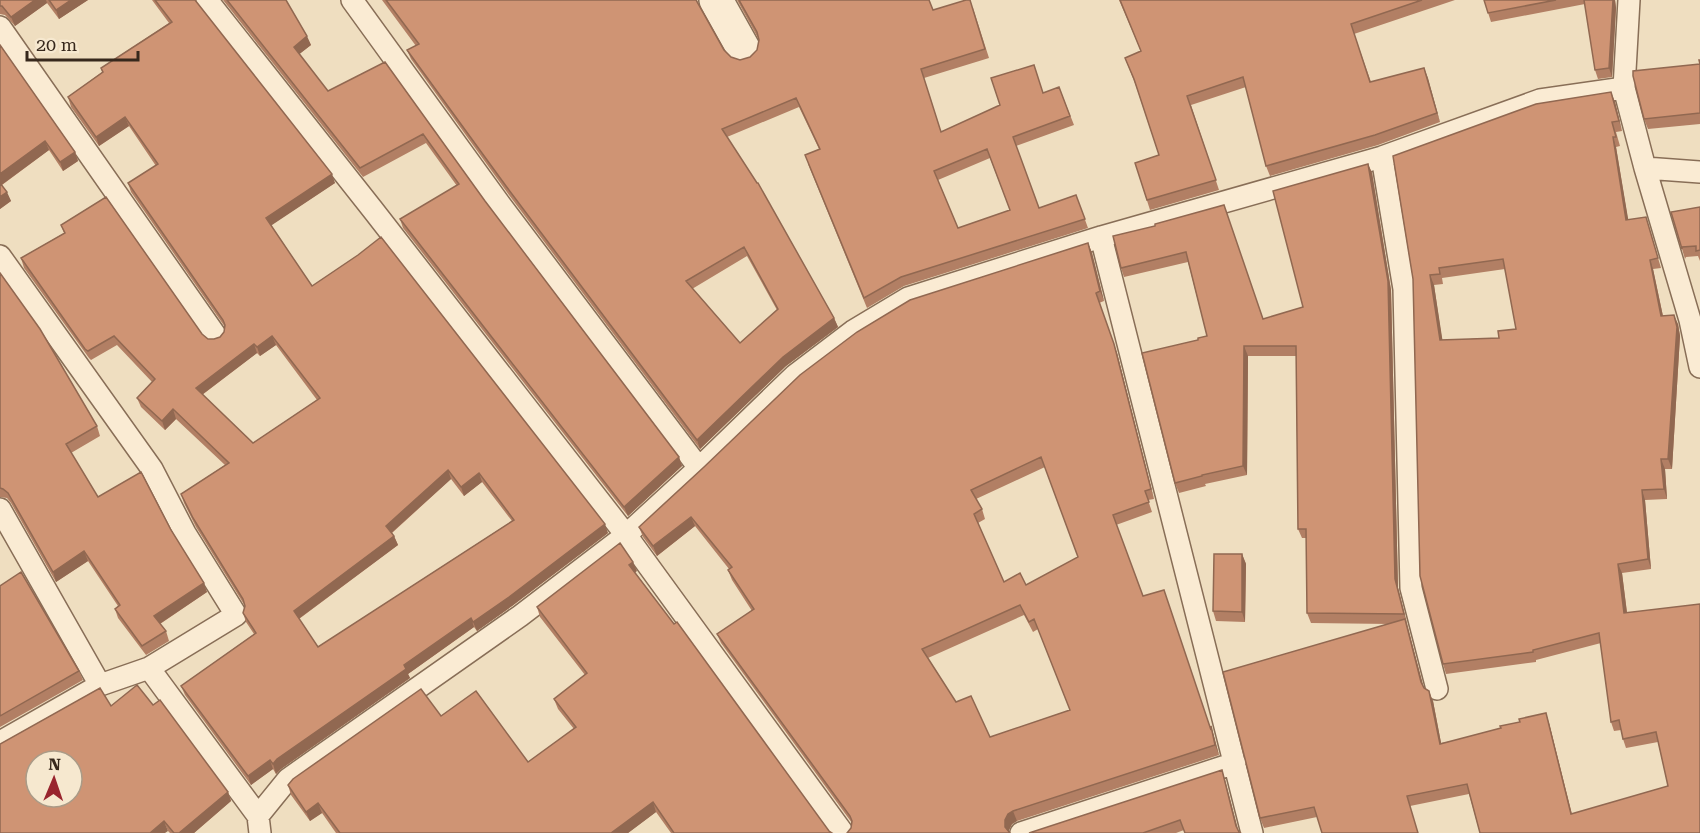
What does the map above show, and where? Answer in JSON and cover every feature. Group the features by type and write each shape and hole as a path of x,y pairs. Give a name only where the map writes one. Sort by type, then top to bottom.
{"street":[{"path":"716,0 744,50"}],"lane":[{"path":"207,0 374,210 626,535 843,833"},
{"path":"352,0 499,202 699,468"},
{"path":"1629,0 1624,88 1690,320 1700,367"},
{"path":"0,27 216,336"},
{"path":"149,668 259,824 288,778 520,616 626,535 795,375 854,331 908,298 1101,237 1382,157 1540,100 1624,88"},
{"path":"1382,157 1404,289 1411,588 1437,689"},
{"path":"1645,168 1700,172"},
{"path":"1101,237 1252,833"},
{"path":"0,256 152,468 185,533 236,615 149,668 100,685 0,742"},
{"path":"0,509 100,685"},
{"path":"1021,833 1235,763"}],"building":[{"path":"0,0 35,0 11,17 0,6"},
{"path":"49,0 71,0 56,10"},
{"path":"155,0 195,0 332,174 266,218 312,286 381,237 605,524 509,597 473,622 471,618 404,665 406,669 273,764 270,760 248,776 181,686 256,633 243,613 245,606 243,599 193,518 181,494 229,463 173,409 162,421 137,398 155,379 114,336 88,351 85,349 21,258 65,233 61,225 106,197 202,334 208,339 214,339 220,337 224,332 223,320 128,183 158,164 125,117 96,137 68,97 103,72 101,68 172,22","holes":["272,336 320,398 253,443 196,388 254,344 257,347","448,470 461,487 479,473 514,520 318,647 294,611 394,536 386,526"]},
{"path":"227,0 286,0 307,36 294,47 328,91 385,62 485,201 679,457 624,507 400,219 459,184 423,134 360,168"},
{"path":"386,0 696,0 724,50 731,57 740,60 750,57 757,50 759,40 739,0 929,0 933,10 970,0 985,49 921,69 941,132 1000,105 991,78 1034,65 1043,93 1059,87 1070,116 1013,137 1039,208 1076,195 1085,219 901,277 864,298 805,155 820,149 796,98 722,129 758,183 834,318 783,357 697,440 407,50 419,44","holes":["987,149 1010,210 958,228 934,171","744,247 778,309 740,343 686,281"]},
{"path":"1120,0 1422,0 1351,24 1370,82 1424,68 1437,113 1375,135 1266,166 1243,77 1187,96 1216,180 1147,200 1135,163 1159,155 1125,58 1141,51"},
{"path":"1484,0 1556,0 1488,13"},
{"path":"1584,0 1613,0 1609,68 1595,70"},
{"path":"0,45 75,152 60,162 45,141 0,174"},
{"path":"1700,64 1700,113 1644,119 1633,71"},
{"path":"1611,92 1619,121 1612,122 1616,137 1613,137 1626,220 1646,217 1658,258 1650,260 1661,316 1674,315 1677,327 1668,459 1661,459 1664,489 1642,490 1648,559 1618,564 1624,613 1700,604 1700,833 1480,833 1467,784 1407,796 1418,833 1322,833 1314,807 1260,818 1223,672 1405,619 1421,682 1429,691 1440,744 1520,722 1519,719 1546,713 1571,814 1668,786 1656,732 1623,739 1619,720 1611,722 1599,633 1533,650 1533,652 1443,664 1420,576 1413,279 1393,156 1536,104","holes":["1503,259 1516,329 1498,331 1499,338 1440,340 1430,275 1440,274 1439,268"]},
{"path":"1368,164 1388,281 1395,579 1404,614 1307,613 1306,529 1298,529 1296,346 1244,346 1243,466 1175,483 1142,353 1207,336 1186,252 1121,268 1113,236 1224,205 1263,319 1303,307 1273,191"},
{"path":"0,183 7,192 0,197"},
{"path":"1700,207 1700,250 1696,251 1696,246 1682,247 1682,249 1671,212"},
{"path":"1088,243 1100,291 1096,293 1114,344 1151,489 1145,491 1149,502 1113,515 1143,596 1164,590 1211,730 1211,726 1215,745 1013,811 1005,820 1005,827 1010,833 847,833 851,828 850,816 717,634 754,609 728,570 732,567 691,517 653,546 639,527 800,375 857,332 910,300","holes":["1041,457 1078,557 1026,585 1020,573 1004,582 974,514 982,509 971,490","1020,605 1029,622 1034,619 1070,710 990,737 971,696 956,702 922,649"]},
{"path":"0,273 40,329 97,426 66,444 98,497 141,472 171,530 204,583 154,616 166,631 142,646 115,609 120,605 84,551 53,572 8,493 0,488"},
{"path":"620,543 633,562 629,565 674,624 677,622 832,833 674,833 653,802 611,833 340,833 318,803 306,812 288,785 293,779 421,689 441,716 476,691 528,762 576,727 554,699 587,673 537,607"},
{"path":"1214,554 1242,554 1242,612 1213,611"},
{"path":"21,572 79,671 0,716 0,586"},
{"path":"137,685 153,705 160,700 228,792 179,833 174,833 164,821 150,833 0,833 0,744 100,688 111,706"},
{"path":"1222,770 1236,826 1241,833 1185,833 1180,820 1143,833 1029,833"}]}
